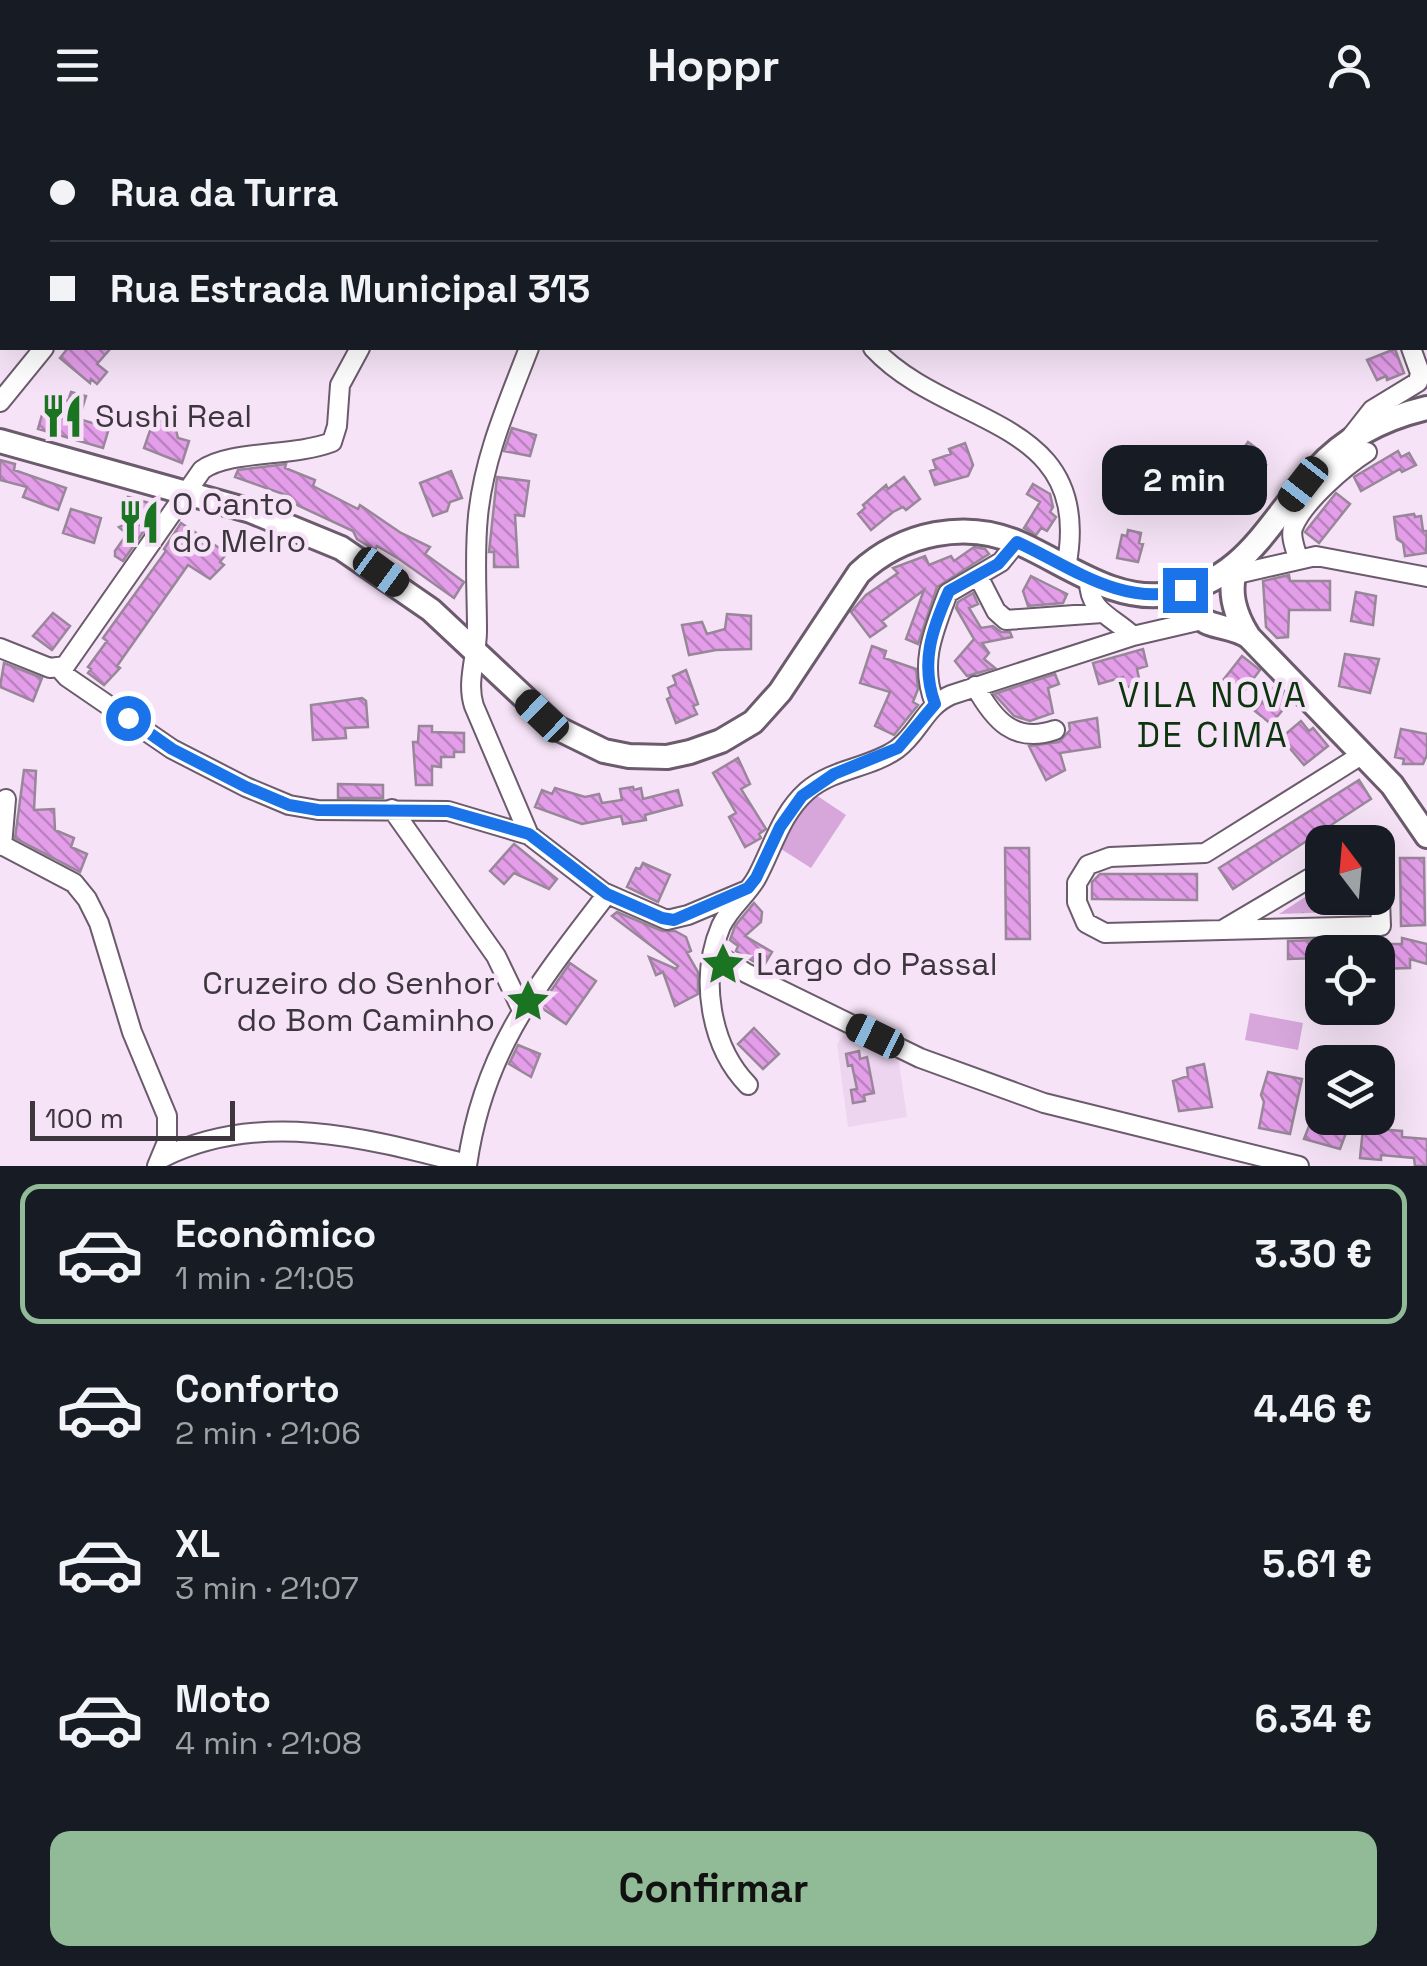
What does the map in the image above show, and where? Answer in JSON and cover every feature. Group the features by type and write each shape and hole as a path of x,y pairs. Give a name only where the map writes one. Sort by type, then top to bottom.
{"main road":[{"path":"0,441 279,520 341,548 431,610 542,716 582,742 629,756 678,754 735,734 766,710 846,591 875,559 906,542 968,532 1017,542 1066,568 1136,594 1218,596 1316,470 1357,447 1388,420 1427,408"},
{"path":"1218,596 1230,627 1248,637 1363,754 1409,807 1427,836"}],"street":[{"path":"0,402 42,350"},
{"path":"59,668 76,653 202,470 219,461 290,454 332,442 340,385 359,350"},
{"path":"528,350 498,424 482,488 474,567 475,653 470,686 472,701 529,834"},
{"path":"874,350 902,375 1002,426 1044,456 1055,472 1068,508 1071,529 1066,568"},
{"path":"1298,560 1292,532 1295,524 1357,447 1372,410 1418,382 1420,373 1412,350"},
{"path":"935,704 926,668 929,646 949,591 1004,560 1017,542"},
{"path":"748,1085 724,1056 716,1031 712,990 715,953 721,927 756,878 780,827 802,796 834,774 898,748 935,704 975,686 1133,636 1298,560 1326,557 1427,577"},
{"path":"978,576 996,611 1006,620 1102,613"},
{"path":"1089,578 1092,601 1133,636"},
{"path":"0,648 47,668 59,668 172,749 274,800 318,810 459,813 529,834 607,894 662,918 674,920 745,890"},
{"path":"975,686 989,708 1020,734 1031,736 1055,730"},
{"path":"1363,754 1205,853 1104,858 1088,865 1077,883 1080,914 1099,932 1381,926 1381,915"},
{"path":"6,798 1,845 66,878 87,899 106,940 132,1032 167,1122 159,1162"},
{"path":"392,809 496,956 521,1008"},
{"path":"1219,932 1305,881"},
{"path":"159,1162 200,1143 243,1134 308,1130 360,1138 467,1165 482,1092 521,1008 607,894"},
{"path":"715,953 746,974 955,1071 1044,1103 1299,1166"},
{"path":"167,1122 180,1136 200,1143"}],"shaded area":[{"path":"847,1031 898,1056 907,1117 848,1127 837,1044"}],"green space":[{"path":"813,793 846,815 811,868 778,847"},
{"path":"1305,897 1305,913 1279,914"},
{"path":"1250,1013 1303,1023 1298,1050 1245,1040"}],"building":[{"path":"66,350 109,350 97,364 107,372 97,384 91,379 90,383 60,358"},
{"path":"1395,350 1404,373 1377,380 1367,360"},
{"path":"71,392 86,396 79,419 109,428 103,448 38,429 46,401 68,401"},
{"path":"154,419 175,426 178,438 189,441 182,463 144,448"},
{"path":"512,428 536,435 530,456 504,451"},
{"path":"1248,442 1260,451 1255,457 1266,465 1255,480 1230,467"},
{"path":"965,443 973,465 968,476 935,485 930,471 936,469 933,460 951,454 949,449"},
{"path":"1398,451 1401,457 1409,453 1416,465 1402,472 1400,469 1361,491 1354,477"},
{"path":"0,460 15,464 14,470 66,488 58,510 23,497 27,487 0,480"},
{"path":"286,464 285,468 315,480 313,486 358,509 360,505 430,547 425,554 464,582 454,598 399,559 357,539 353,531 284,499 286,495 235,477 238,470"},
{"path":"451,471 462,498 450,502 447,511 433,516 420,483"},
{"path":"497,477 529,481 524,516 515,515 518,567 494,567 494,552 489,552"},
{"path":"904,477 920,499 906,510 903,507 893,512 871,530 858,514 865,508 863,505 886,485 888,489"},
{"path":"1033,484 1050,494 1050,512 1056,517 1047,531 1041,528 1036,535 1024,528 1040,502 1027,494"},
{"path":"1336,493 1350,504 1319,543 1305,532"},
{"path":"128,497 156,505 153,518 123,561 115,556 115,551 127,534 119,527 126,524"},
{"path":"71,509 101,518 94,543 63,533"},
{"path":"1421,516 1423,531 1427,531 1426,553 1405,556 1403,543 1397,539 1394,517"},
{"path":"181,523 227,553 220,562 224,565 210,579 188,565 117,666 120,668 104,685 88,673 88,667 107,641 103,638 166,551"},
{"path":"1128,530 1141,533 1139,543 1143,544 1138,562 1117,558 1122,535 1127,536"},
{"path":"974,547 989,554 937,587 918,644 906,639 924,590 882,621 886,626 870,637 851,612 866,595 898,573 893,568 925,556 929,565 951,556 954,561"},
{"path":"1289,575 1290,581 1330,581 1330,610 1289,610 1288,637 1277,638 1266,627 1263,581"},
{"path":"1031,576 1067,594 1063,603 1028,606 1023,591"},
{"path":"1356,592 1376,596 1373,625 1351,621"},
{"path":"973,593 978,604 969,608 981,628 993,626 1010,632 1012,637 982,643 989,653 984,659 995,668 967,676 955,661 974,639 956,608 958,602"},
{"path":"53,613 70,626 52,650 33,636"},
{"path":"727,614 751,616 751,649 689,655 682,625 702,622 707,634 725,629"},
{"path":"872,646 886,651 884,658 916,669 918,689 913,702 918,705 894,735 875,726 890,692 860,683"},
{"path":"1143,649 1147,666 1137,669 1140,683 1125,688 1123,677 1099,684 1093,663"},
{"path":"1345,654 1379,659 1370,693 1339,686"},
{"path":"1242,656 1260,670 1241,695 1220,684"},
{"path":"4,663 42,678 33,701 0,687"},
{"path":"686,670 698,704 693,706 697,714 676,723 667,699 671,697 668,688 676,684 673,676"},
{"path":"1055,674 1059,684 1048,688 1053,713 1030,721 1014,716 994,694"},
{"path":"1275,686 1290,701 1271,724 1255,711"},
{"path":"362,698 366,701 368,727 345,728 346,738 313,740 311,705"},
{"path":"1097,718 1100,747 1060,753 1065,770 1046,780 1029,746 1059,742 1070,730 1069,723"},
{"path":"1301,721 1309,731 1313,728 1328,746 1304,765 1281,738"},
{"path":"419,726 432,726 432,732 464,733 464,752 441,757 441,767 432,766 432,785 416,785 413,742 418,742"},
{"path":"1401,729 1427,734 1423,764 1403,764 1404,759 1395,757"},
{"path":"738,758 750,784 741,789 766,829 759,834 761,838 745,847 729,817 736,813 713,773"},
{"path":"24,770 36,771 34,810 54,809 55,830 74,838 71,847 87,854 80,872 15,838"},
{"path":"1359,780 1371,799 1331,825 1305,825 1305,842 1233,889 1219,868"},
{"path":"338,784 383,785 383,798 338,798"},
{"path":"555,788 585,797 599,794 602,803 622,800 620,789 641,788 643,799 678,790 682,805 645,815 646,820 623,824 621,816 582,824 535,807 542,790 552,794"},
{"path":"514,844 557,879 549,889 514,873 504,884 490,871"},
{"path":"1005,848 1029,848 1030,939 1006,939"},
{"path":"1400,858 1424,858 1425,925 1401,926"},
{"path":"643,863 670,875 658,902 627,887 636,868 640,869"},
{"path":"1100,874 1197,874 1197,900 1092,899 1092,882"},
{"path":"754,903 762,912 761,922 745,936 772,952 763,967 736,951 738,946 730,940 735,926"},
{"path":"617,912 686,937 691,951 687,953 698,972 698,994 675,1006 663,972 656,975 649,957 676,969 678,966 612,916"},
{"path":"1402,938 1427,944 1427,964 1410,959 1410,968 1395,968 1395,944 1402,944"},
{"path":"1305,940 1305,958 1288,959 1288,941"},
{"path":"570,963 596,981 566,1024 540,1007"},
{"path":"754,1028 779,1054 763,1069 738,1044"},
{"path":"518,1045 540,1054 531,1077 509,1064"},
{"path":"859,1051 860,1059 867,1057 874,1093 864,1095 865,1101 853,1103 851,1090 857,1089 846,1054"},
{"path":"1204,1064 1212,1107 1179,1111 1173,1081 1188,1076 1187,1068"},
{"path":"1268,1072 1302,1079 1290,1134 1259,1128 1264,1102 1261,1095"},
{"path":"1395,1130 1402,1131 1402,1137 1427,1139 1427,1166 1415,1166 1414,1158 1360,1158 1362,1135 1395,1135"},
{"path":"1306,1135 1345,1135 1340,1149 1304,1139"}],"place":[{"name":"Sushi Real","path":"62,416"},
{"name":"O Canto do Melro","path":"139,522"},
{"name":"Largo do Passal","path":"723,964"},
{"name":"Cruzeiro do Senhor do Bom Caminho","path":"528,1001"}],"district":[{"name":"VILA NOVA DE CIMA","path":"1213,715"}],"route":[{"path":"128,718 172,749 289,805 318,810 448,811 529,834 607,894 674,920 742,893 752,885 786,816 811,788 906,742 935,704 926,656 949,591 998,564 1017,542 1078,574 1125,592 1151,596 1185,590"}]}
